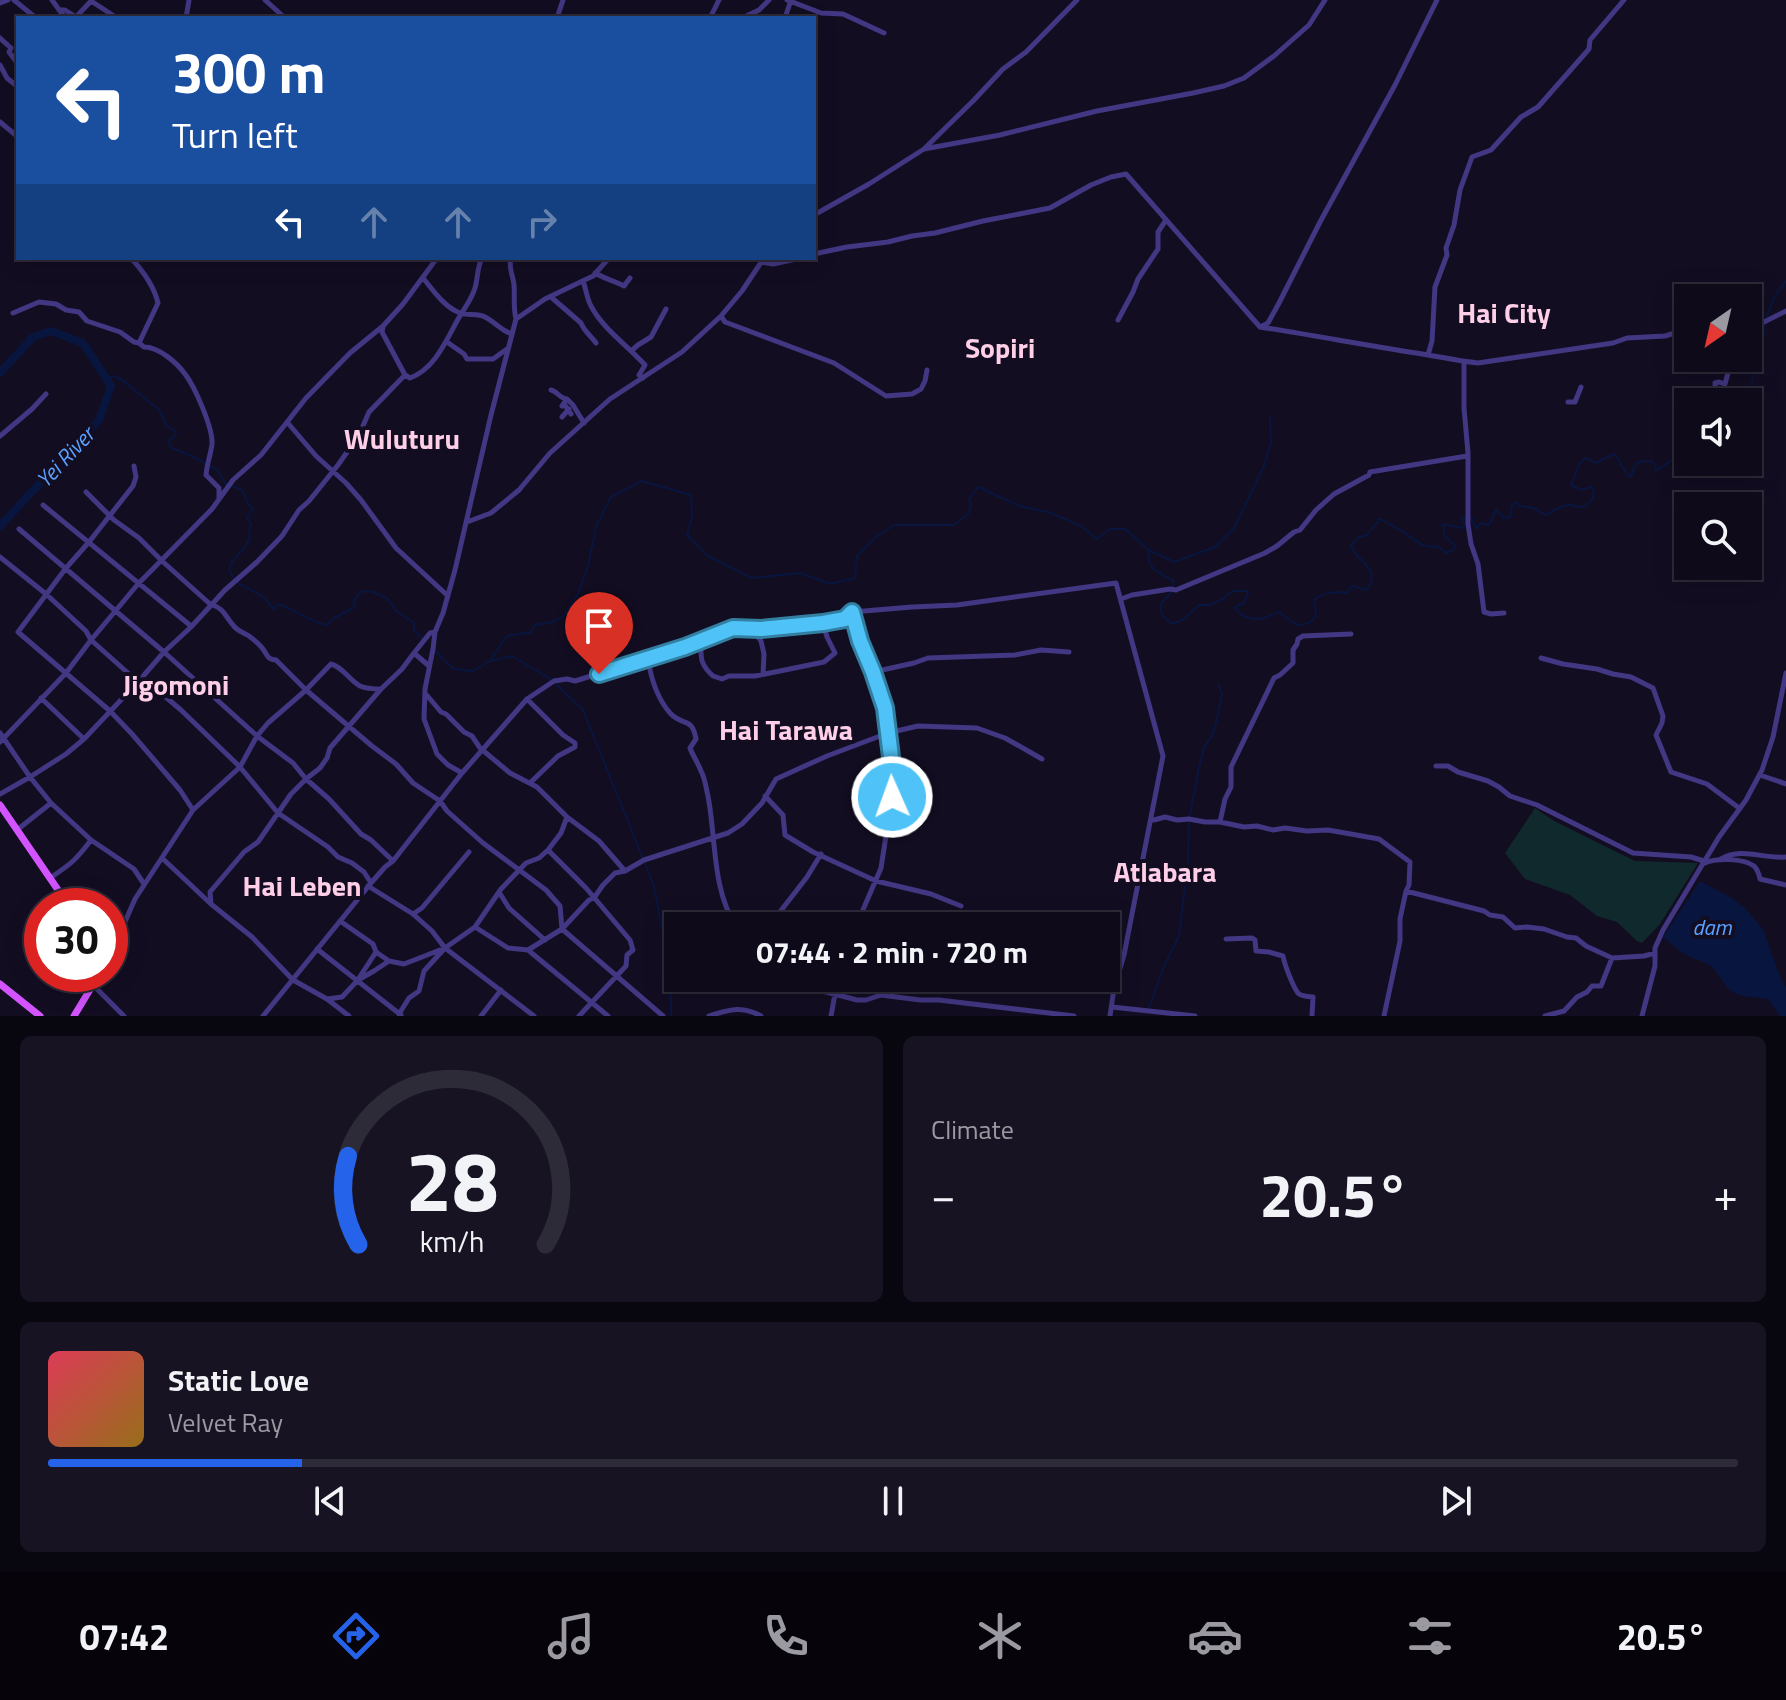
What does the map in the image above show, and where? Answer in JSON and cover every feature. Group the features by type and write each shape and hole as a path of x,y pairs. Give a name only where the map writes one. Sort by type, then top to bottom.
{"main road":[{"path":"0,805 57,888"},
{"path":"0,984 40,1016"},
{"path":"74,1016 89,992"}],"street":[{"path":"0,3 11,0 33,16"},
{"path":"52,0 64,16"},
{"path":"265,0 283,16"},
{"path":"746,16 759,10 769,0"},
{"path":"816,214 924,149 1077,0"},
{"path":"924,149 1224,86 1244,78 1274,56 1309,25 1325,0"},
{"path":"1260,327 1268,323 1279,303 1437,0"},
{"path":"1428,355 1432,341 1435,287 1447,255 1460,190 1472,157 1491,150 1521,117 1538,107 1589,49 1590,40 1624,0"},
{"path":"77,16 91,1 114,16"},
{"path":"789,1 821,13 843,14 884,33"},
{"path":"59,10 75,16"},
{"path":"0,38 11,48 9,52 16,61"},
{"path":"0,65 7,78 16,85"},
{"path":"0,122 16,135"},
{"path":"816,254 935,233 1050,208 1091,185 1126,174 1260,327 1478,363 1674,333"},
{"path":"1118,320 1138,279 1160,246 1158,232 1166,220"},
{"path":"133,260 143,270 158,303 139,343"},
{"path":"427,260 431,265"},
{"path":"144,884 134,869 91,840 51,803 1,738 66,673 138,584 230,484 261,455 306,398 350,353 383,326 435,260"},
{"path":"383,326 382,332 405,375 410,378 420,374 447,342 462,314 474,289 481,260"},
{"path":"462,773 437,754 424,719 424,692 435,632 448,596 516,319 511,260"},
{"path":"516,319 583,281 607,260"},
{"path":"467,522 491,513 519,490 550,453 610,399 682,352 721,316 763,260 773,264 792,260"},
{"path":"595,273 624,286 630,278"},
{"path":"423,278 439,297 462,314 473,313 485,317 512,334"},
{"path":"583,281 589,303 599,318 645,365 639,375 643,378"},
{"path":"551,297 581,323 596,343"},
{"path":"13,313 39,302 79,312 87,321 120,332 134,342 160,352 186,375 206,415 212,443 206,475 219,488 219,499"},
{"path":"631,351 651,337 666,309"},
{"path":"1762,322 1786,311"},
{"path":"721,316 725,322 834,363 886,396 912,394 921,389 927,370"},
{"path":"447,342 467,359 493,359 508,348"},
{"path":"1464,362 1471,544 1478,564 1484,612 1504,613"},
{"path":"1716,388 1715,383 1725,384 1728,372"},
{"path":"0,794 66,754 84,739 210,604 257,562 282,536 359,435 369,412 405,375"},
{"path":"1568,402 1575,402 1581,387"},
{"path":"551,390 567,406"},
{"path":"0,436 46,394"},
{"path":"567,406 573,405 584,423"},
{"path":"562,417 567,406"},
{"path":"287,422 361,500 396,548 448,596"},
{"path":"1121,599 1176,590 1265,553 1300,530 1325,501 1370,472 1467,456"},
{"path":"134,466 136,481 18,632 110,711 180,790 193,810"},
{"path":"86,492 210,604 219,607 230,623 248,635 264,650 265,655 276,660 306,690 396,764 413,783 440,801 447,811 546,890 560,906 562,929 663,1016"},
{"path":"43,505 191,627"},
{"path":"19,529 257,736 293,763 361,834 393,861"},
{"path":"0,557 46,594 86,631 91,640 181,710 240,767 278,813 364,872 370,885 413,914 445,948 534,1016"},
{"path":"263,1016 385,867 421,828 462,773 527,699 554,681 575,681 733,628 823,623 845,619 852,612 957,605 1116,583 1163,756 1110,1016"},
{"path":"852,612 883,701 892,797 881,868 862,912"},
{"path":"701,641 701,660 713,676 722,679 763,674 824,662 834,655 823,623"},
{"path":"752,629 761,641 763,674"},
{"path":"211,904 210,892 244,852 258,842 291,794 320,768 330,748 402,669 430,633 435,632"},
{"path":"1220,822 1231,787 1231,767 1274,678 1293,663 1293,650 1298,639 1303,636 1351,634"},
{"path":"873,672 928,658 1015,655 1041,650 1069,652"},
{"path":"414,653 429,666"},
{"path":"1541,658 1631,677 1653,688 1663,716 1656,735 1671,772 1707,784 1739,808"},
{"path":"648,659 660,698 673,717 692,724 694,728 695,741 690,748 702,771 728,912"},
{"path":"128,914 193,810 240,767 268,723 331,664 337,665 356,684 381,689"},
{"path":"1642,1016 1655,966 1655,948 1663,930 1760,775 1773,737 1786,673"},
{"path":"424,692 441,712 472,736 482,750 510,773 542,791 567,817 599,841 625,871"},
{"path":"41,698 84,739"},
{"path":"527,699 575,743 575,747 558,756 530,783"},
{"path":"528,950 562,929 615,873 644,860 728,833 757,809 776,779 888,733 918,726 977,728 1005,738 1042,759"},
{"path":"1436,766 1448,766 1488,781 1510,796 1537,805 1633,853 1691,857 1703,863 1711,860 1741,862 1753,866 1760,879 1786,885"},
{"path":"1760,775 1786,784"},
{"path":"765,796 783,815 785,835 799,845 876,881 931,894 961,906"},
{"path":"17,830 51,803"},
{"path":"317,949 401,1015 409,998 419,991 424,971 445,948 475,927 499,892 526,863 548,850 561,833 567,817"},
{"path":"1151,819 1189,819 1273,830 1328,830 1379,839 1410,862 1409,885 1400,919 1400,941 1384,1016"},
{"path":"50,878 78,858 91,840"},
{"path":"548,850 630,940 633,950 627,955 626,966 579,1016"},
{"path":"413,914 422,908 469,852"},
{"path":"1719,860 1731,853 1786,857"},
{"path":"780,912 821,854"},
{"path":"162,858 252,937 293,980 327,999 349,1016"},
{"path":"1406,891 1499,915 1515,928 1544,929 1576,938 1612,958 1655,953"},
{"path":"499,892 509,908 545,940"},
{"path":"340,921 373,944 376,952 389,961 404,964 445,948"},
{"path":"475,927 508,948 528,950 608,1016"},
{"path":"1226,939 1252,938 1256,951 1283,956 1298,993 1313,997 1312,1016"},
{"path":"327,999 342,997 358,980 376,952"},
{"path":"1545,1016 1564,1011 1592,986 1601,986 1612,958"},
{"path":"358,980 389,961"},
{"path":"481,1016 501,990"},
{"path":"107,992 124,1016"},
{"path":"827,992 866,1000 887,995 1074,1016"},
{"path":"831,1016 835,994"},
{"path":"1112,1007 1195,1016"},
{"path":"709,1016 731,1009 746,1010 761,1016"}],"green space":[{"path":"1535,808 1554,821 1635,861 1698,863 1660,924 1642,943 1617,922 1597,916 1570,895 1525,879 1505,853"}],"water":[{"name":"dam","path":"1700,881 1745,908 1763,929 1786,987 1786,1016 1780,1016 1768,999 1733,992 1712,967 1683,953 1663,937"}],"waterway":[{"path":"1766,318 1775,296 1786,281"},
{"path":"1751,388 1753,369 1758,362 1749,360 1757,340 1764,333 1764,323"},
{"name":"Yei River","path":"0,373 33,337 51,331 83,343 111,386 99,420 0,526"},
{"path":"111,386 111,377 115,376 159,409 166,425 176,432 169,440 170,447 218,470 225,483 242,490 253,509 247,518 251,524 250,538 230,565 234,578"},
{"path":"490,661 507,636 531,632 535,625 562,618 578,594 596,527 611,497 642,481 691,495 692,516 687,535 708,556 751,578 800,573 830,584 855,578 857,556 876,537 894,525 954,525 968,514 971,507 969,499 978,487 1020,506 1051,513 1081,526 1097,539 1110,529 1125,529 1149,550 1174,562 1215,547 1234,528 1264,466 1271,442 1270,417"},
{"path":"1471,516 1476,529 1481,523 1489,525 1496,510 1504,518 1510,517 1512,505 1516,502 1519,506 1533,508 1546,515 1565,506 1586,505 1594,495 1593,488 1582,490 1571,485 1585,458 1596,463 1614,454 1631,477 1635,465 1642,461 1655,464 1656,471 1674,459"},
{"path":"1149,551 1153,568 1174,582 1172,591 1160,605 1162,615 1171,623 1183,619 1199,605 1209,605 1232,591 1247,591 1244,603 1234,608 1245,616 1261,619 1278,612 1294,623 1304,624 1315,617 1314,600 1317,598 1329,593 1346,593 1352,586 1367,590 1372,577 1370,571 1351,546 1359,537 1367,535 1379,520 1422,545 1437,546 1446,553 1456,546 1445,537 1443,524 1462,528 1465,525 1461,520 1465,517"},
{"path":"238,583 262,596 274,609 278,604 327,625 355,607 354,600 362,591 373,592 388,599 396,611 414,623 414,630 422,638"},
{"path":"435,651 454,669 473,671 490,661 512,656 552,680"},
{"path":"1149,1008 1179,936 1188,862 1189,819 1204,748 1214,732 1222,694 1218,683"},
{"path":"556,684 583,710 654,886 671,978 671,1016"}],"district":[{"name":"Hai City","path":"1504,312"},
{"name":"Sopiri","path":"1000,347"},
{"name":"Wuluturu","path":"402,438"},
{"name":"Jigomoni","path":"176,684"},
{"name":"Hai Tarawa","path":"786,729"},
{"name":"Atlabara","path":"1165,871"},
{"name":"Hai Leben","path":"302,885"}],"route":[{"path":"599,674 733,628 761,629 823,623 845,619 852,612 885,708 892,797"}]}
